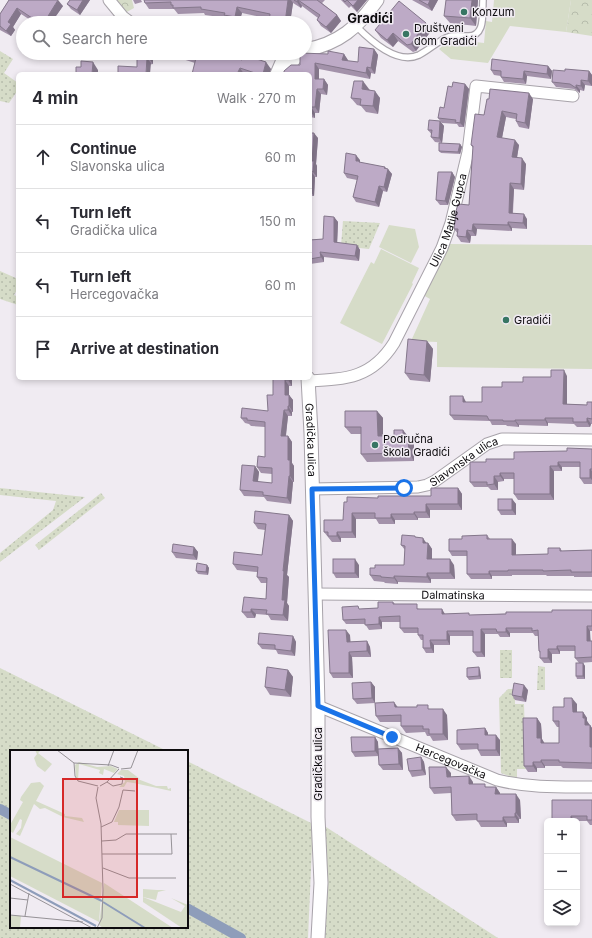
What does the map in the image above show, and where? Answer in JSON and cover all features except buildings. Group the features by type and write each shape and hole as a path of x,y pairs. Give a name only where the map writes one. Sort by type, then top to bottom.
{"street":[{"path":"109,0 122,16"},
{"path":"312,48 327,44 342,37 356,26 377,0"},
{"path":"278,72 281,60"},
{"path":"284,60 285,62 291,62 293,60"},
{"name":"Ulica Matije Gupca","path":"312,379 348,378 365,372 379,362 388,353 394,343 442,248 452,223 468,152 476,86 573,96"},
{"name":"Gradička ulica","path":"308,380 318,706 318,815 321,883 318,938"},
{"name":"Slavonska ulica","path":"312,489 404,488 427,485 435,481 487,444 502,439 592,440"},
{"name":"Dalmatinska","path":"315,594 592,596"},
{"name":"Hercegovačka","path":"318,706 511,784 536,787 592,787"}],"lane":[{"path":"356,26 378,45 402,57 411,58 419,55 447,37 472,36 479,33 483,0"}],"green space":[{"path":"115,0 132,0 134,8 125,13"},
{"path":"494,0 571,0 566,32 510,26 488,63 451,59 439,49 450,39 484,43 486,21 492,22"},
{"path":"571,0 592,0 592,36 566,32"},
{"path":"0,51 13,59 4,73 16,82 16,93 9,103 0,101"},
{"path":"343,221 380,223 369,249 341,246"},
{"path":"389,225 415,229 419,247 411,263 379,247"},
{"name":"Gradići","path":"448,244 592,245 592,369 437,367 437,342 411,341 430,299 423,295"},
{"path":"381,249 419,268 412,283 413,284 382,344 340,323 371,262 374,264"},
{"path":"0,271 16,278 16,292 14,295 16,296 16,304 0,299"},
{"path":"0,488 85,497 0,562 0,553 53,510 56,501 0,495"},
{"path":"101,493 105,498 39,550 35,545"},
{"path":"500,650 512,650 512,678 500,678"},
{"path":"538,666 545,667 545,690 537,690"},
{"path":"0,668 165,750 10,750 10,928 188,928 188,762 313,824 308,938 0,938"},
{"path":"508,689 515,689 515,704 524,704 526,769 517,769 517,779 501,773 499,698"},
{"path":"326,827 498,938 321,938"}],"waterway":[{"path":"0,809 10,814"},
{"path":"188,909 241,938"}],"place":[{"name":"Konzum","path":"464,12"},
{"name":"Društveni dom Gradići","path":"406,34"},
{"name":"Gradići","path":"506,320"},
{"name":"Područna škola Gradići","path":"375,445"}],"district":[{"name":"Gradići","path":"370,18"}],"route":[{"path":"392,737 318,706 312,489 404,488"}]}
